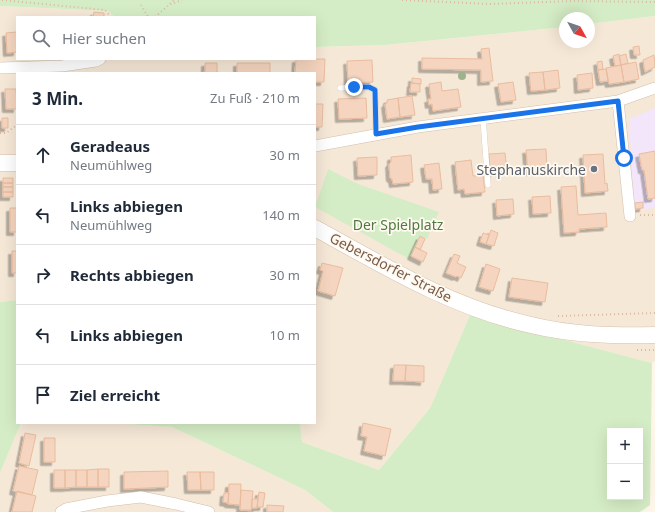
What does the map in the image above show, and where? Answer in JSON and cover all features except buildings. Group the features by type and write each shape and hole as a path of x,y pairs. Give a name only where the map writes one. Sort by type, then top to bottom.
{"main road":[{"path":"0,163 16,163"},
{"name":"Gebersdorfer Straße","path":"316,229 405,277 445,296 498,316 532,326 565,332 599,335 655,335"}],"street":[{"path":"0,68 62,66 98,60"},
{"path":"316,146 418,127 618,101 655,88"},
{"path":"618,101 630,216"},
{"path":"61,512 66,509 107,501 141,497 210,512"}],"lane":[{"path":"340,88 369,87 375,90 376,134"},
{"path":"483,118 488,185"}],"path":[{"path":"2,0 106,10 110,16"},
{"path":"156,16 174,0"},
{"path":"169,5 182,0"},
{"path":"402,0 490,4 571,0 655,2"},
{"path":"141,5 147,16"},
{"path":"0,133 6,133 16,126"},
{"path":"630,216 655,215"},
{"path":"554,316 655,313"}],"shaded area":[{"path":"0,6 109,11 113,16 16,16 16,60 316,60 316,47 385,45 559,28 559,48 595,48 595,23 655,16 655,361 652,363 470,315 430,408 379,470 302,442 300,424 316,424 316,72 16,72 16,300 0,302"},
{"path":"655,108 655,208 634,210 629,119"},
{"path":"21,424 124,424 172,427 305,490 333,512 0,512 0,473"}],"green space":[{"path":"0,0 655,0 655,16 595,23 595,12 559,12 559,28 385,45 316,47 316,16 113,16 109,11 0,6"},
{"name":"Der Spielplatz","path":"328,169 358,184 439,212 427,239 420,236 409,259 316,208"},
{"path":"16,300 16,424 21,424 0,473 0,302"},
{"path":"470,315 652,363 650,505 640,512 333,512 305,490 172,427 124,424 300,424 302,442 379,470 430,408"}],"place":[{"name":"Stephanuskirche","path":"594,169"}],"route":[{"path":"354,87 369,87 375,90 376,134 418,127 618,101 624,158"}]}
